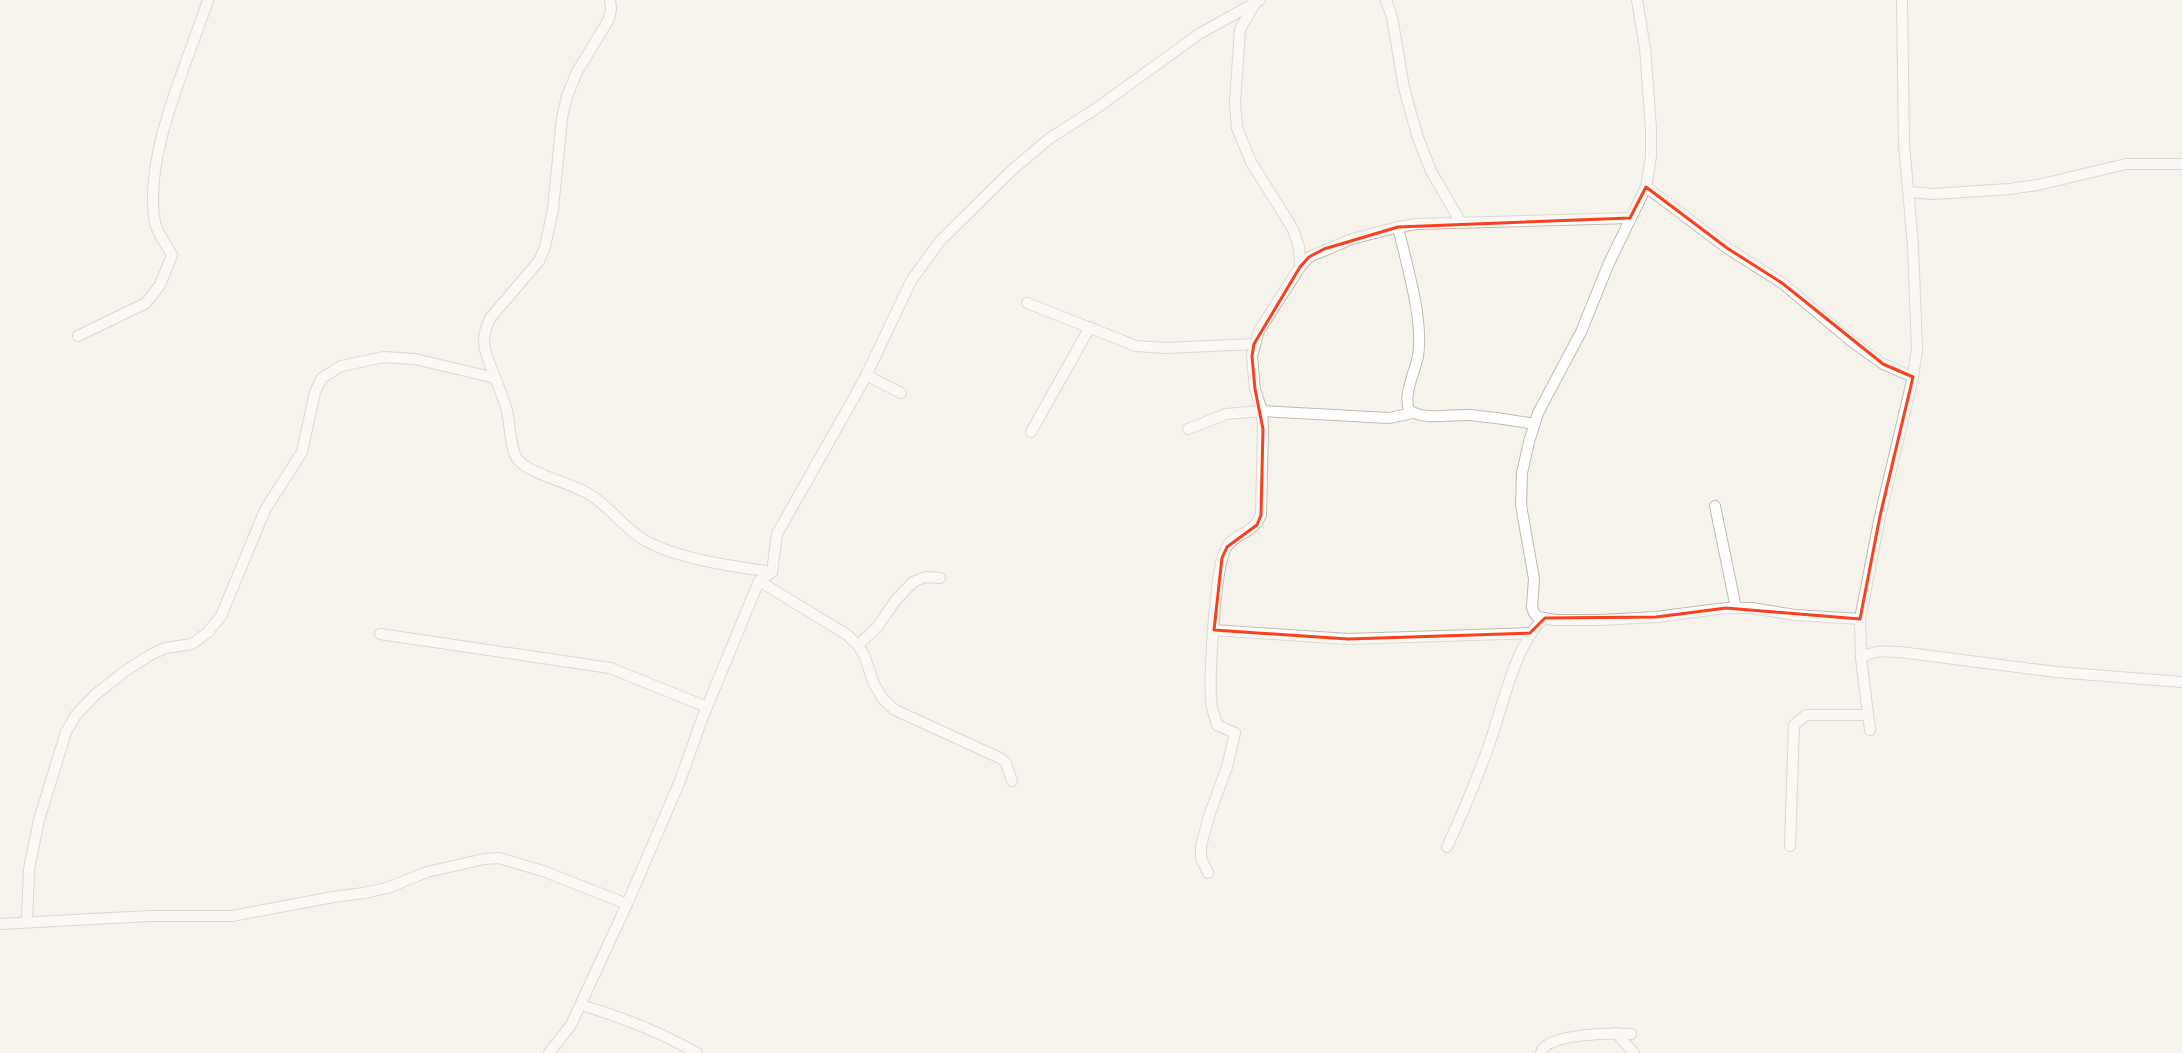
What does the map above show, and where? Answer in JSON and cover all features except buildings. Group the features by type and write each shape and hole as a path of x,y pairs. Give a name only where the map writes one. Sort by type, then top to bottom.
{"street":[{"path":"78,336 146,303 160,285 168,267 172,255 155,224 153,179 167,118 208,0"},
{"path":"610,0 611,9 609,19 577,72 567,96 562,118 553,209 545,248 539,261 491,317 485,327 482,338 484,349 506,409 513,448 518,461 534,471 565,482 588,493 611,509 632,531 660,548 725,564 772,572"},
{"path":"1386,0 1392,17 1404,88 1417,136 1431,171 1460,221"},
{"path":"1637,0 1645,48 1650,128 1651,156 1646,187 1609,263 1581,332 1534,424 1522,474 1521,505 1534,579 1532,607 1534,613 1538,617 1545,618 1608,619 1656,617 1736,608 1752,608 1815,617 1860,619"},
{"path":"1870,730 1861,658 1860,619 1880,516 1913,377 1917,342 1910,192 1904,144 1902,0"},
{"path":"1257,1 1240,29 1235,102 1237,128 1251,162 1293,229 1299,247 1300,267"},
{"path":"549,1053 571,1025 627,904 680,780 707,707 759,581 772,572 777,534 866,376 911,281 940,240 1012,170 1050,138 1094,110 1199,34 1257,1"},
{"path":"1910,192 1932,194 2009,189 2038,185 2126,164 2182,164"},
{"path":"1646,187 1727,248 1782,283 1851,341 1883,364 1913,377"},
{"path":"1208,872 1201,858 1201,846 1209,816 1227,767 1235,733 1217,724 1212,707 1211,681 1214,630 1222,558 1227,547 1235,538 1248,532 1256,525 1261,515 1262,411 1255,389 1252,356 1254,344 1259,331 1300,267 1309,257 1324,249 1352,239 1398,226 1460,221 1630,218"},
{"path":"1398,226 1413,294 1418,332 1418,355 1407,405 1413,413"},
{"path":"1027,303 1136,346 1166,348 1254,344"},
{"path":"1031,432 1090,327"},
{"path":"27,921 29,869 39,820 66,732 76,715 96,694 124,672 150,655 165,648 192,644 208,632 221,616 265,510 302,452 315,392 322,378 342,366 384,357 415,359 495,378"},
{"path":"866,376 901,394"},
{"path":"1188,429 1226,414 1262,411 1389,418 1413,413 1422,415 1503,418 1534,424"},
{"path":"1715,506 1736,608"},
{"path":"858,644 878,626 895,601 913,582 925,578 940,578"},
{"path":"759,581 846,634 858,644 864,655 874,684 883,699 895,710 1000,758 1006,763 1012,781"},
{"path":"1447,847 1488,750 1512,676 1530,633 1545,618"},
{"path":"1214,630 1348,638 1530,633"},
{"path":"380,634 610,668 707,707"},
{"path":"1861,658 1868,653 1880,651 1900,652 2056,672 2182,682"},
{"path":"1790,846 1794,725 1806,716 1868,715"},
{"path":"0,924 27,921 149,916 232,916 333,897 364,893 387,888 427,872 484,859 499,858 543,871 627,904"},
{"path":"580,1005 620,1017 659,1033 697,1053"},
{"path":"1616,1034 1634,1053"},
{"path":"1541,1053 1541,1050 1551,1042 1570,1037 1631,1034"}],"highlighted area":[{"path":"1646,187 1727,248 1782,283 1883,364 1913,377 1880,516 1860,619 1726,608 1656,617 1545,618 1530,633 1348,639 1214,630 1222,558 1227,547 1257,525 1261,515 1263,429 1255,389 1252,356 1254,344 1300,267 1309,257 1324,249 1398,227 1630,218"}]}
